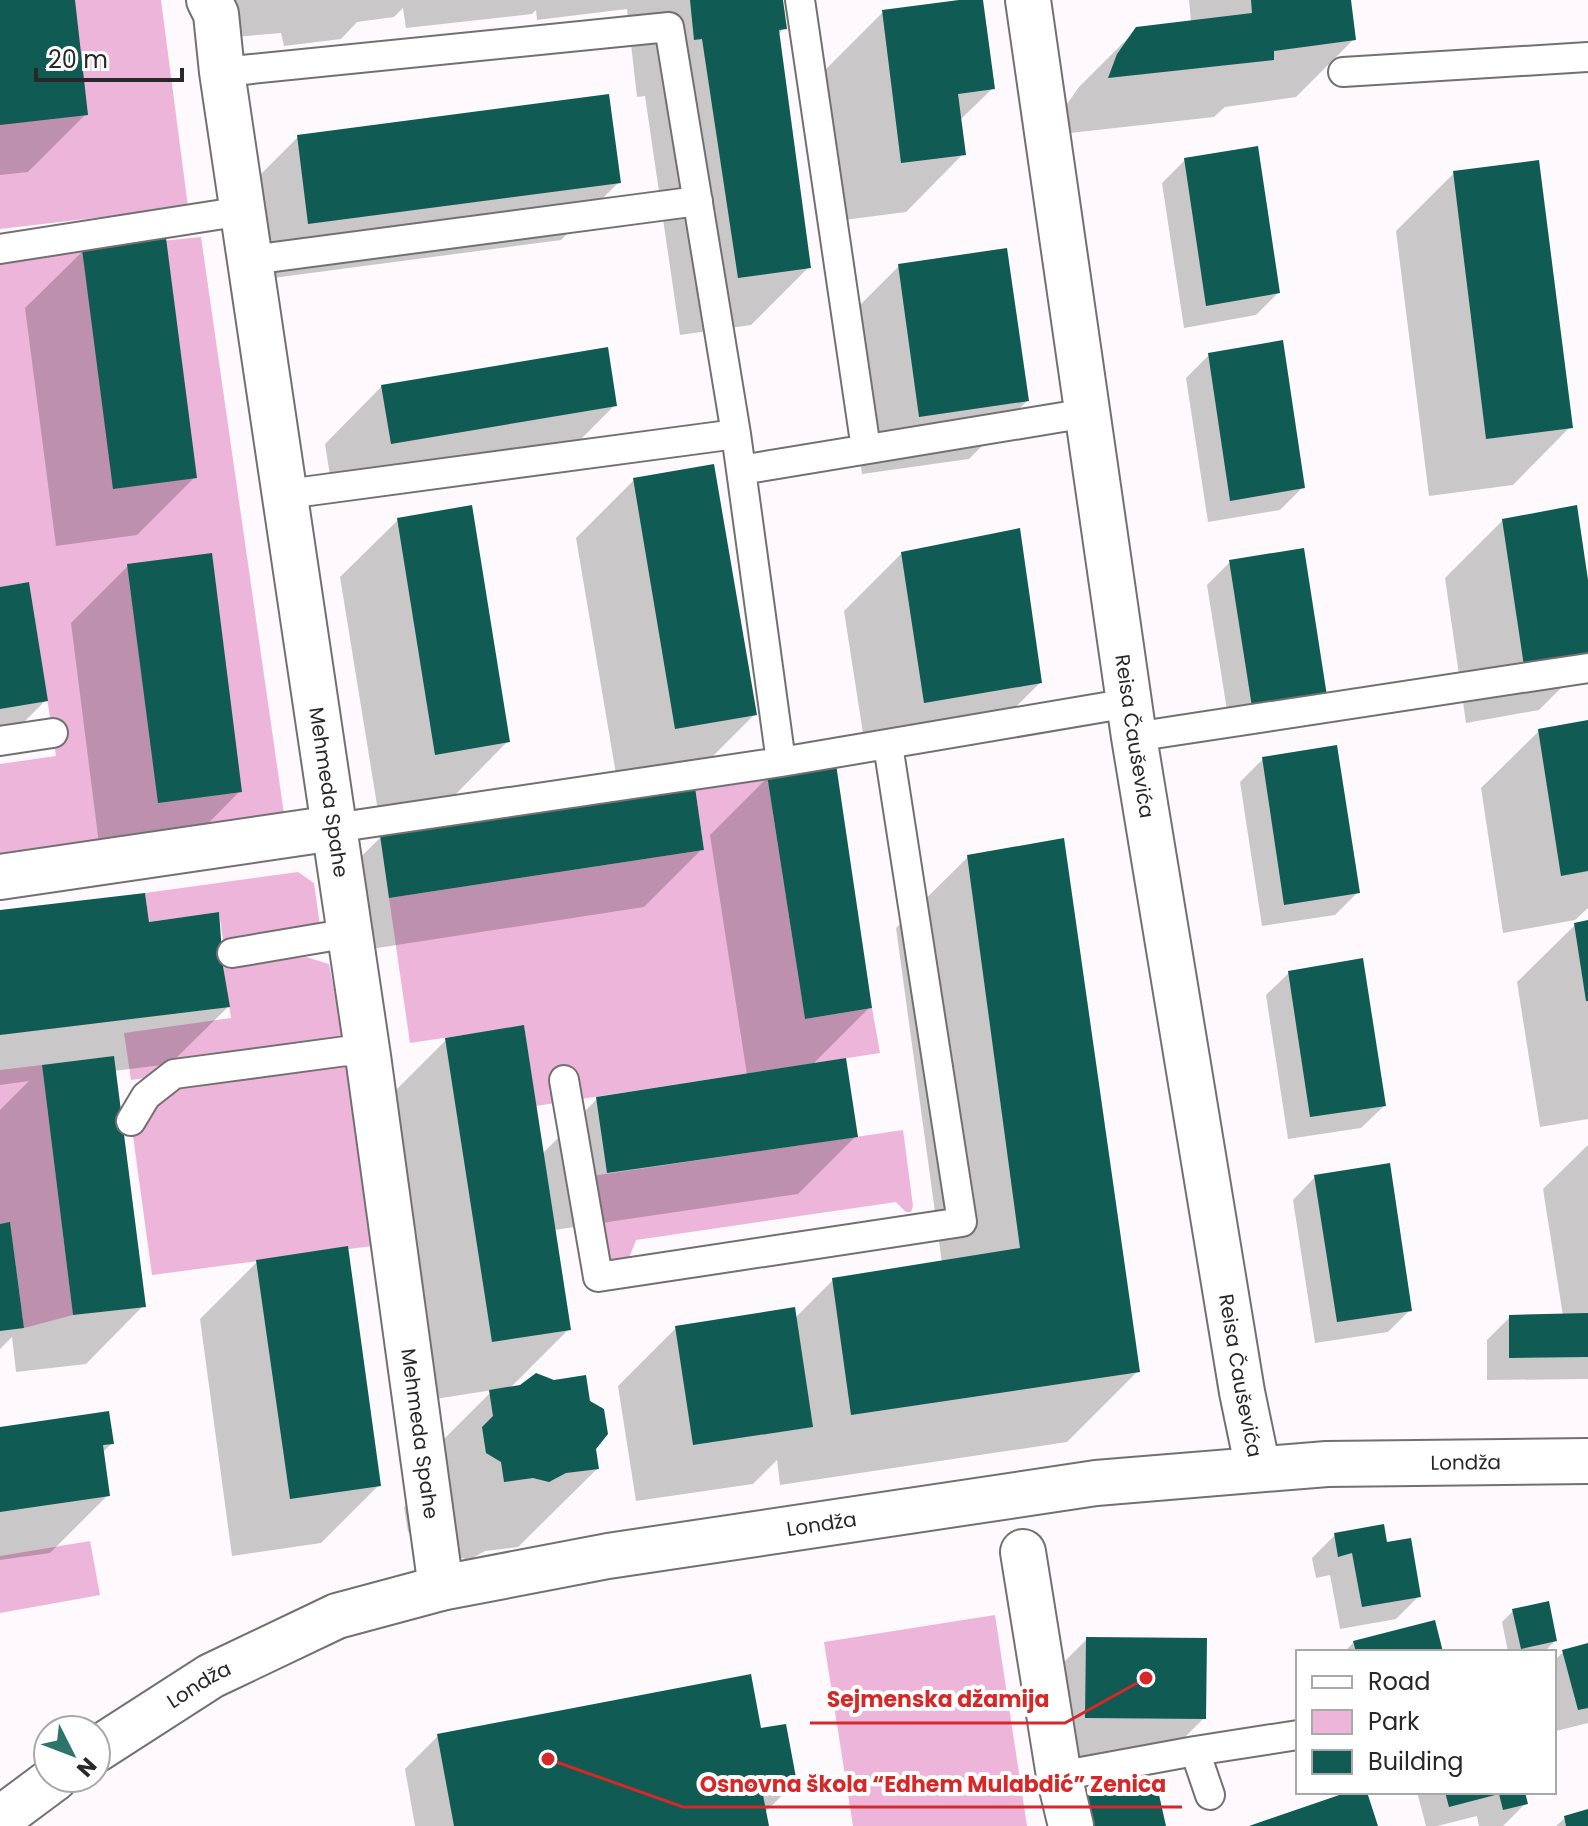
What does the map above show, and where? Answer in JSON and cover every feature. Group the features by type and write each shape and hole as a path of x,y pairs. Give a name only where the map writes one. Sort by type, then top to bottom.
{"street":[{"name":"Mehmeda Spahe","path":"209,0 216,14 222,72 287,494 441,1588"},
{"name":"Reisa Čauševića","path":"1028,0 1132,720 1242,1392 1258,1469"},
{"path":"0,877 334,828"},
{"name":"Londža","path":"112,1740 211,1676 337,1616 441,1588 608,1556 1096,1483 1327,1464 1588,1461"},
{"path":"1023,1552 1059,1776 1071,1826"},
{"path":"0,1808 32,1790"},
{"path":"0,1819 32,1794"}],"lane":[{"path":"800,0 866,449"},
{"path":"222,72 669,27 736,434 781,762"},
{"path":"1343,72 1588,57"},
{"path":"251,260 698,201"},
{"path":"0,249 243,211"},
{"path":"741,470 1087,413"},
{"path":"287,494 736,434"},
{"path":"334,828 888,745 1588,668"},
{"path":"0,741 53,733"},
{"path":"564,1080 598,1277 962,1222 888,745"},
{"path":"232,953 350,933"},
{"path":"131,1121 146,1096 174,1074 346,1051 368,1056"},
{"path":"1059,1776 1296,1735"},
{"path":"1195,1751 1210,1795"}],"green space":[{"path":"0,0 161,0 188,207 0,229"},
{"path":"201,237 284,814 0,855 0,764 56,756 29,582 0,587 0,263 82,249"},
{"path":"767,775 805,1019 872,1008 880,1053 536,1106 524,1026 410,1043 389,898 704,850 695,787"},
{"path":"298,872 314,883 320,926 223,940 219,912 149,922 145,893"},
{"path":"306,957 329,964 346,1051 372,1246 152,1275 131,1121 172,1074 131,1080 124,1033 231,1018 223,966"},
{"path":"42,1065 73,1315 24,1328 10,1223 0,1224 0,1070"},
{"path":"903,1130 913,1206 911,1212 906,1212 896,1202 636,1240 629,1258 617,1265 604,1262 592,1176"},
{"path":"90,1541 100,1595 0,1613 0,1556"},
{"path":"995,1615 1027,1826 853,1826 824,1642"}],"building":[{"path":"0,0 75,0 88,115 0,125"},
{"path":"690,0 783,0 787,29 779,30 811,268 738,278 702,39 694,40"},
{"path":"983,0 995,89 958,94 966,155 901,163 882,10"},
{"path":"1251,0 1351,0 1356,40 1274,51 1274,60 1108,78 1117,54 1136,27 1252,13"},
{"path":"609,94 621,183 308,224 297,135"},
{"path":"1258,146 1280,293 1206,306 1184,158"},
{"path":"1539,160 1573,428 1486,439 1453,171"},
{"path":"166,238 197,478 113,489 82,249"},
{"path":"1007,248 1029,401 919,417 898,264"},
{"path":"1283,340 1305,488 1230,501 1208,353"},
{"path":"608,347 617,406 391,444 381,385"},
{"path":"714,464 757,715 675,729 633,478"},
{"path":"472,505 510,742 435,755 397,518"},
{"path":"1577,505 1588,580 1588,655 1524,666 1502,519"},
{"path":"1020,528 1042,683 924,703 901,552"},
{"path":"1304,548 1327,696 1252,707 1229,560"},
{"path":"212,553 242,792 158,803 127,564"},
{"path":"29,582 48,701 0,709 0,587"},
{"path":"1588,720 1588,871 1561,876 1538,729"},
{"path":"1337,745 1360,893 1284,905 1262,757"},
{"path":"836,764 872,1008 805,1019 767,775"},
{"path":"695,787 704,850 389,898 380,835"},
{"path":"1064,838 1140,1372 851,1415 832,1278 1020,1248 967,855"},
{"path":"145,893 149,922 219,912 230,1007 0,1035 0,910"},
{"path":"1588,920 1588,1001 1586,1001 1574,923"},
{"path":"1363,958 1386,1106 1310,1117 1288,971"},
{"path":"524,1025 571,1330 492,1342 445,1038"},
{"path":"114,1056 146,1307 73,1315 42,1065"},
{"path":"846,1058 858,1137 607,1173 596,1097"},
{"path":"1390,1163 1412,1311 1337,1322 1314,1175"},
{"path":"10,1222 24,1328 0,1331 0,1224"},
{"path":"348,1246 381,1486 290,1499 256,1260"},
{"path":"795,1307 813,1427 693,1445 675,1326"},
{"path":"1588,1313 1588,1357 1509,1358 1509,1315"},
{"path":"536,1373 554,1380 586,1375 590,1401 604,1409 608,1434 596,1449 599,1469 566,1473 549,1482 533,1478 504,1482 501,1462 486,1453 482,1427 493,1416 489,1390 520,1385"},
{"path":"109,1411 114,1444 103,1445 110,1496 0,1512 0,1427"},
{"path":"1384,1524 1387,1542 1411,1538 1421,1597 1362,1607 1352,1553 1338,1557 1334,1533"},
{"path":"1549,1601 1557,1641 1521,1649 1512,1609"},
{"path":"1435,1620 1442,1650 1355,1650 1353,1641"},
{"path":"1086,1637 1207,1638 1206,1719 1085,1718"},
{"path":"1588,1643 1588,1708 1578,1710 1562,1650"},
{"path":"751,1674 761,1728 786,1724 797,1783 762,1790 769,1826 454,1826 437,1734"},
{"path":"1155,1777 1166,1826 1091,1826 1084,1793"},
{"path":"1342,1794 1368,1794 1378,1826 1249,1826"},
{"path":"1446,1794 1499,1794 1449,1807"},
{"path":"1499,1794 1526,1794 1528,1804 1503,1810"},
{"path":"1588,1809 1588,1826 1566,1826 1564,1816"}],"place":[{"name":"Sejmenska džamija","path":"1146,1678"},
{"name":"Osnovna škola “Edhem Mulabdić” Zenica","path":"548,1759"}]}
